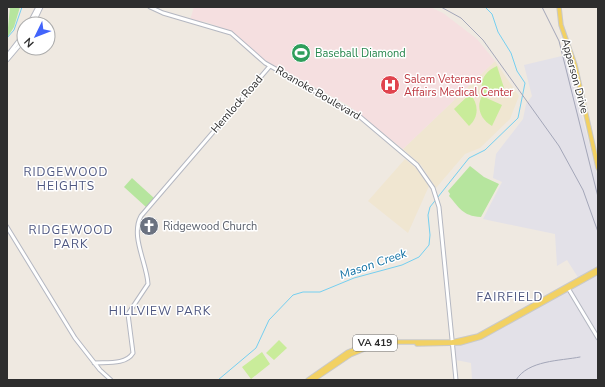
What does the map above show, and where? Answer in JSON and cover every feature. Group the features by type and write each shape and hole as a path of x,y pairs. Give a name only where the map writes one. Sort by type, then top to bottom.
{"main road":[{"path":"33,16 38,7"},
{"path":"36,16 41,7"},
{"name":"Roanoke Boulevard","path":"150,7 163,13 231,33 270,66 359,116 418,165 435,193 441,217 456,380"},
{"name":"Apperson Drive","path":"559,7 562,25 575,65 598,168"},
{"path":"7,56 16,44"},
{"path":"7,60 16,49"},
{"name":"Hemlock Road","path":"94,363 122,360 132,354 133,344 128,317 131,309 148,284 138,237 140,219 270,66"},
{"path":"7,227 51,297 65,323 94,363 111,380"},
{"name":"VA 419","path":"568,288 598,269"},
{"name":"VA 419","path":"313,380 350,354 369,347 390,344 453,343 482,334 598,272"},
{"path":"568,288 598,338"},
{"name":"VA 419","path":"308,380 346,354 368,344 385,342 453,343"}],"shaded area":[{"name":"Salem Veterans Affairs Medical Center","path":"194,7 430,7 443,13 477,39 495,61 403,149 348,105 274,66 261,57 233,32 206,22 190,20"},
{"path":"566,55 598,178 598,268 579,279 567,260 557,266 555,234 483,219 502,182 493,178 496,154 523,119 526,104 532,96 524,65"},
{"path":"495,61 519,96 510,119 480,148 465,154 436,188 421,165 403,149"},
{"path":"405,159 417,169 429,186 408,233 368,201"},
{"path":"598,274 598,380 472,380 471,363 456,360 454,345 466,344 486,336"}],"green space":[{"path":"10,7 20,7 16,16 14,27 7,38"},
{"path":"497,66 504,88 483,94 482,85 484,77 489,71"},
{"path":"470,94 475,102 477,110 475,119 469,126 454,109"},
{"path":"482,96 502,105 492,126 485,120 480,112 479,104"},
{"path":"470,166 484,177 499,184 481,217 465,213 449,196 450,194 448,191"},
{"path":"132,178 154,198 146,207 124,187"},
{"path":"279,340 287,348 274,360 266,353"},
{"path":"262,352 270,364 251,379 242,367"}],"waterway":[{"path":"7,38 14,30 22,7"},
{"name":"Mason Creek","path":"218,380 256,348 269,320 293,295 303,292 320,292 354,278 402,265 419,257 429,245 430,235 428,215 430,207 469,158 485,150 518,118 525,83 517,71 511,53 498,32 492,14 485,7"}],"railway":[{"path":"441,7 461,18 483,40 559,146 583,190 598,232"},
{"path":"542,7 559,41 598,197"},
{"path":"516,380 521,373 536,365 545,362 580,357"}],"place":[{"name":"Baseball Diamond","path":"301,53"},
{"name":"Salem Veterans Affairs Medical Center","path":"390,85"},
{"name":"Ridgewood Church","path":"149,226"}],"district":[{"name":"RIDGEWOOD HEIGHTS","path":"66,179"},
{"name":"RIDGEWOOD PARK","path":"71,237"},
{"name":"FAIRFIELD","path":"510,297"},
{"name":"HILLVIEW PARK","path":"160,311"}]}
